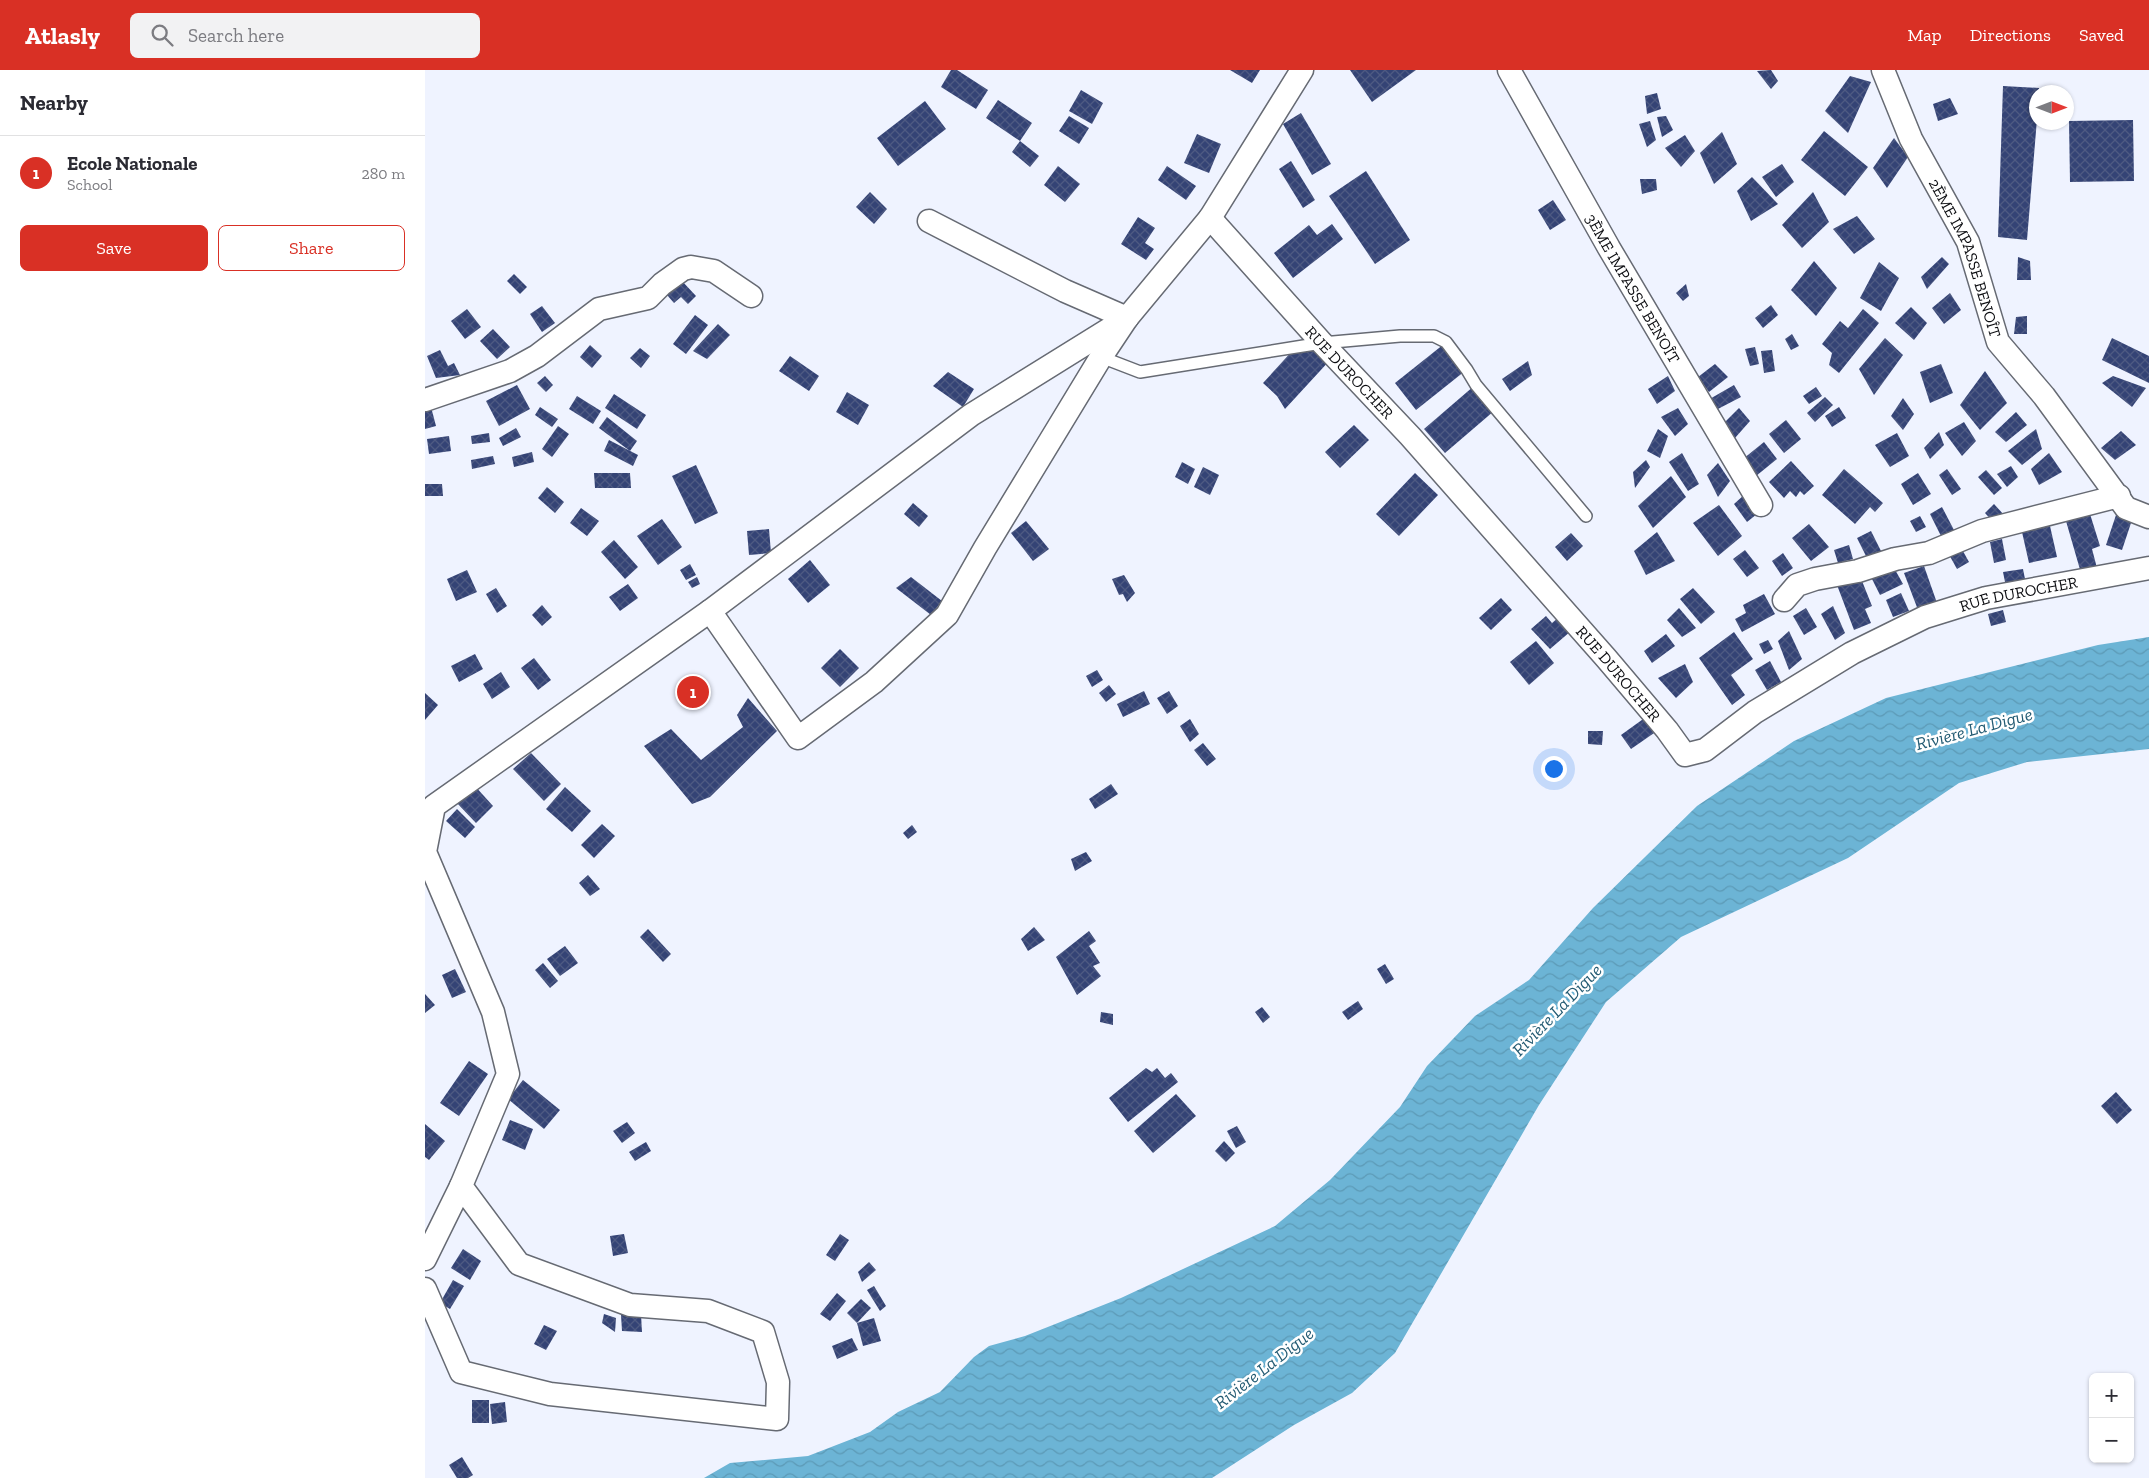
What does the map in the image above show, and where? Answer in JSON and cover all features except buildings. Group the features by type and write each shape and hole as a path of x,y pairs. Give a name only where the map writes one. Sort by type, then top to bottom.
{"street":[{"path":"710,611 798,738 874,682 947,615 985,548 1101,357 1127,318 1210,218 1302,70"},
{"name":"3ÈME IMPASSE BENOÎT","path":"1509,70 1609,248 1761,505"},
{"name":"2ÈME IMPASSE BENOÎT","path":"1883,70 1911,139 1968,242 1998,342 2044,396 2126,508 2149,518"},
{"name":"RUE DUROCHER","path":"1210,218 1322,344 1410,436 1606,658 1667,730 1685,755 1705,750 1755,712 1852,653 1925,617 1986,598 2149,568"},
{"path":"929,221 1065,291 1127,318"},
{"path":"425,400 510,371 537,356 599,309 648,298 662,284 683,269 691,267 714,272 751,296"},
{"path":"425,1259 461,1186 508,1074 493,1012 425,852 429,802 710,611 971,415 1127,318"},
{"path":"1784,600 1797,585 1815,579 1858,571 1895,559 1929,553 1982,531 2119,496"},
{"path":"425,1289 461,1372 550,1394 777,1419 779,1382 763,1332 709,1311 630,1305 519,1264 461,1186"}],"lane":[{"path":"1101,357 1140,372 1322,344 1400,336 1434,336 1446,342 1476,384 1586,516"}],"water":[{"name":"Rivière La Digue","path":"2149,637 2149,749 2027,762 1959,783 1848,858 1681,937 1606,1002 1539,1105 1395,1353 1352,1393 1294,1425 1212,1478 704,1478 730,1463 808,1456 870,1432 898,1412 940,1392 974,1357 989,1346 1025,1336 1121,1298 1275,1226 1330,1180 1400,1107 1427,1066 1475,1016 1529,980 1593,908 1697,806 1794,741 1886,698 2098,645"}],"place":[{"name":"Ecole Nationale","path":"693,692"}]}
